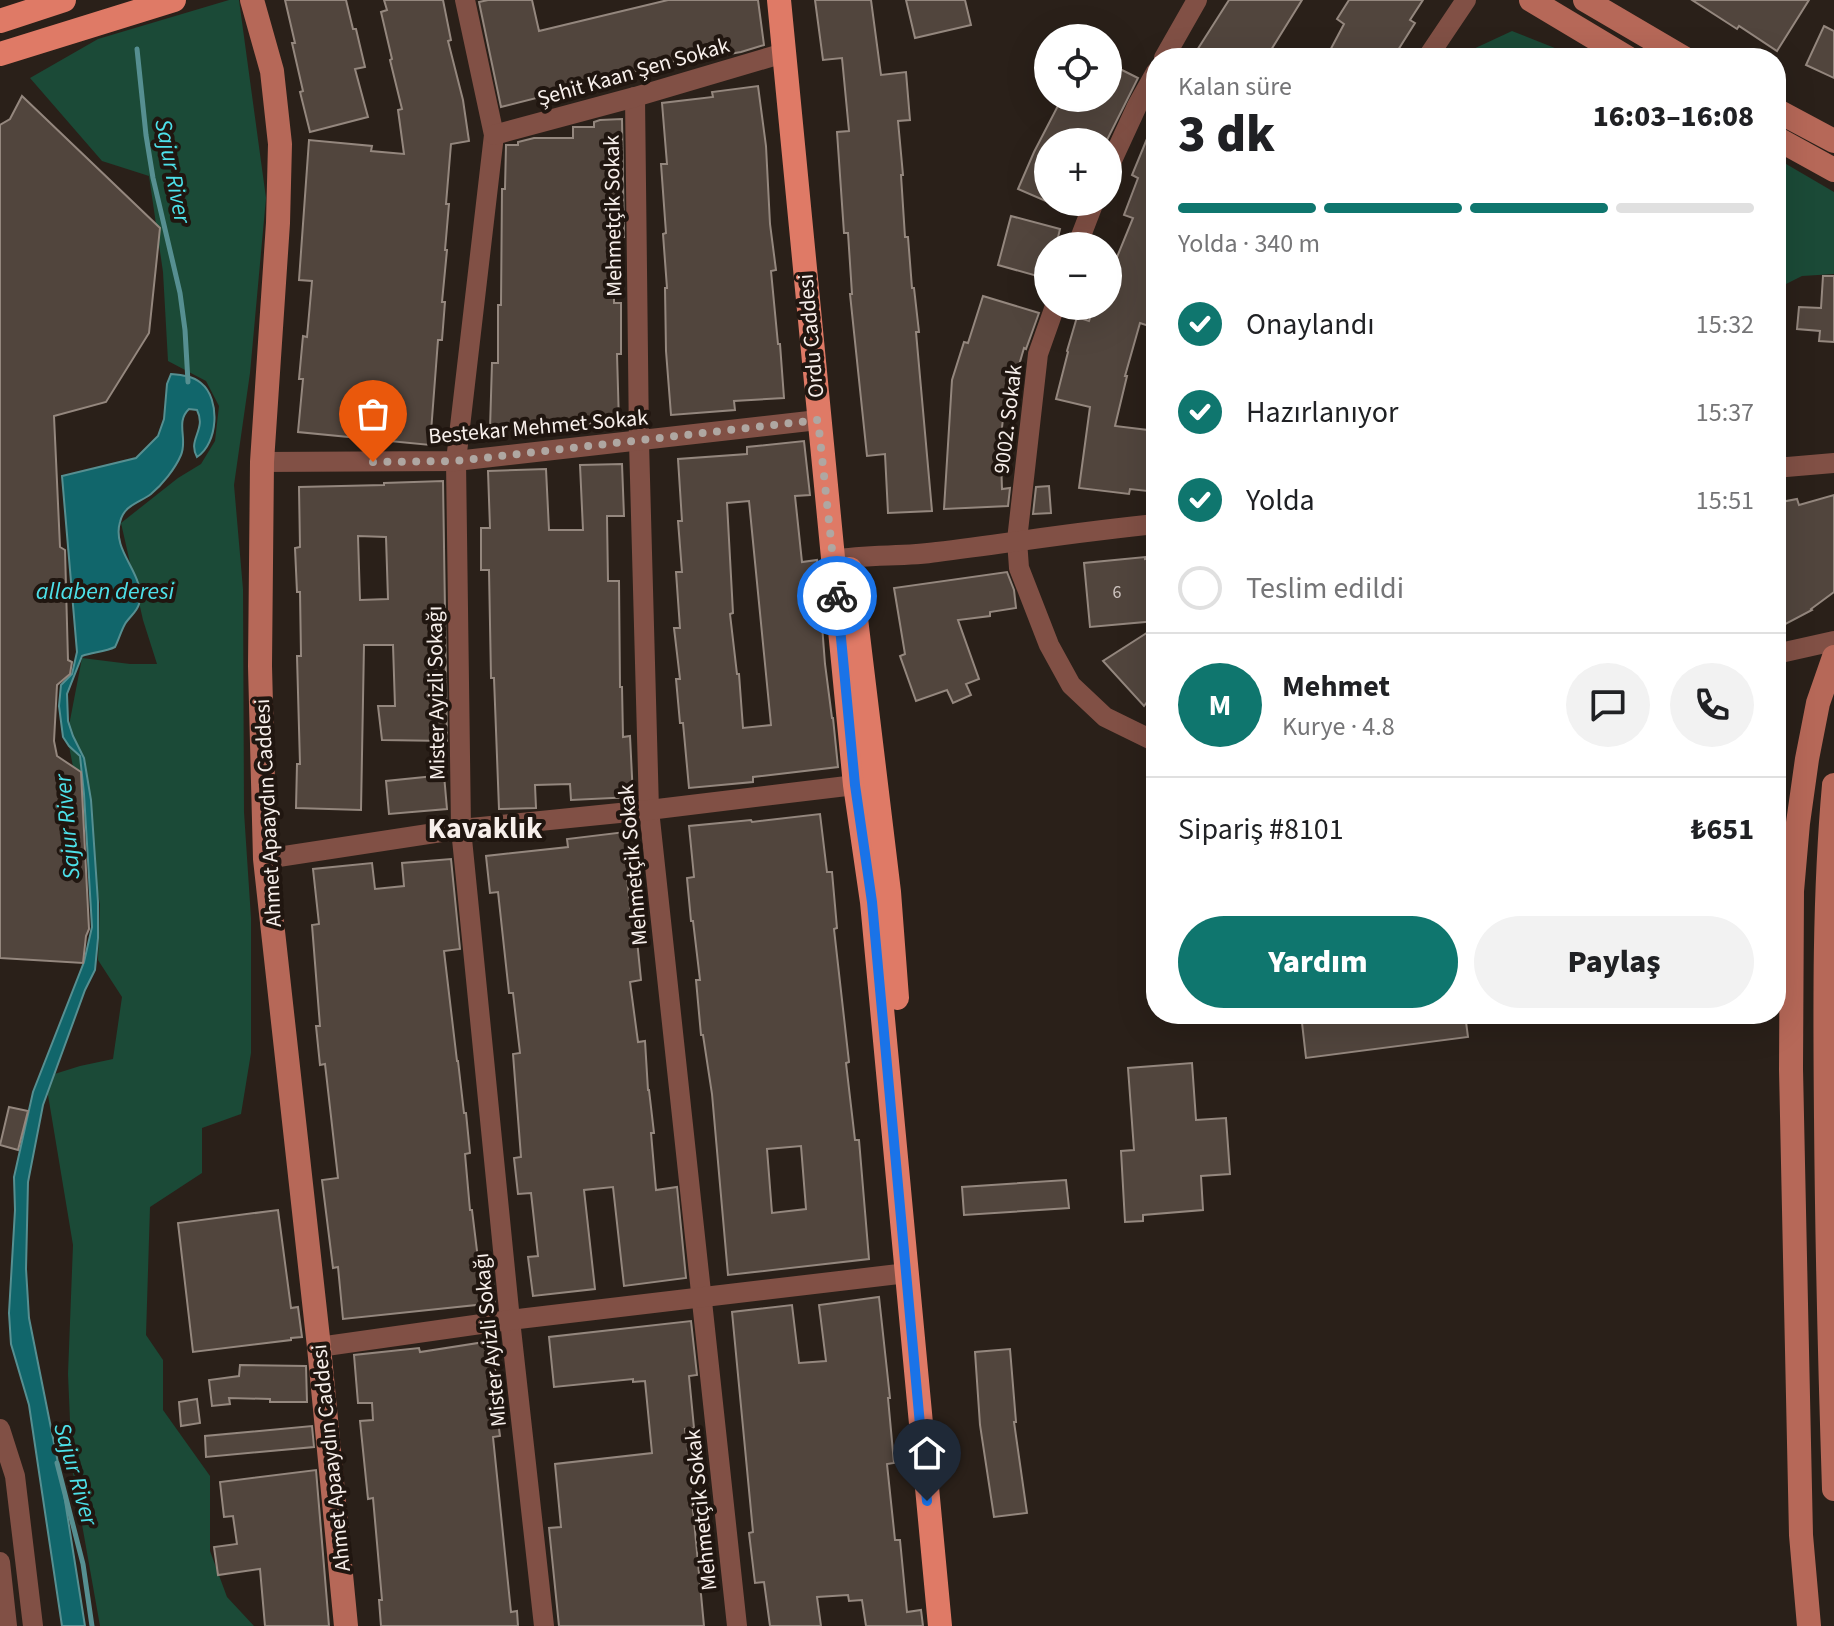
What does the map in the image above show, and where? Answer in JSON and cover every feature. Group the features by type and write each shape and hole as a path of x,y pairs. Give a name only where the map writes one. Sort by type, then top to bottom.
{"main road":[{"path":"0,21 64,0"},
{"path":"0,54 174,0"},
{"name":"Ordu Caddesi","path":"779,0 818,420 889,892 931,1421 952,1626"},
{"name":"Ordu Caddesi","path":"793,0 841,558 855,785 872,902 940,1626"}],"street":[{"name":"Ahmet Apaaydın Caddesi","path":"252,0 272,71 280,144 278,223 262,462 260,666 265,859 319,1347 346,1626"},
{"name":"Mister Ayizli Sokağı","path":"465,0 494,135 456,461 461,829 544,1626"},
{"path":"1170,48 1197,0"},
{"path":"1434,48 1466,0"},
{"path":"1531,0 1611,48"},
{"path":"1585,0 1667,48"},
{"name":"Şehit Kaan Şen Sokak","path":"494,135 784,53"},
{"path":"1122,139 1146,90"},
{"name":"Mehmetçik Sokak","path":"635,97 639,442 649,810 737,1626"},
{"path":"1786,115 1834,141"},
{"path":"1786,144 1834,170"},
{"name":"9002. Sokak","path":"1050,320 1038,354 1017,540 1019,568 1049,645 1071,685 1105,717 1146,737"},
{"name":"Bestekar Mehmet Sokak","path":"262,462 456,461 818,420"},
{"path":"1786,467 1834,463"},
{"path":"841,558 934,553 1146,525"},
{"path":"1786,652 1834,641"},
{"path":"1809,1626 1801,1535 1791,1069 1792,891 1807,759 1818,703 1834,657"},
{"path":"265,859 461,829 855,785"},
{"path":"1834,785 1829,972 1834,1489"},
{"path":"319,1347 510,1320 907,1273"},
{"path":"0,1429 15,1476 33,1626"},
{"path":"0,1562 7,1626"}],"green space":[{"path":"229,0 239,0 266,198 250,373 234,485 243,589 244,812 251,918 251,1053 241,1114 202,1128 202,1173 150,1207 146,1335 163,1360 163,1410 210,1476 210,1551 227,1597 254,1626 100,1626 72,1468 68,1374 73,1245 45,1077 113,1059 122,997 98,960 100,904 67,736 82,658 157,664 143,620 121,523 201,464 215,441 219,406 206,381 168,361 163,272 149,176 102,161 30,78 98,39"},
{"path":"1512,31 1555,48 1475,48"},
{"path":"1786,164 1834,192 1834,274 1802,276 1786,284"}],"water":[{"name":"allaben deresi","path":"171,374 194,379 207,390 214,410 213,432 204,451 197,457 194,445 199,417 197,410 189,409 182,425 183,449 175,466 155,490 128,508 122,516 120,543 138,583 139,604 125,624 115,647 82,656 67,694 68,721 84,758 91,800 98,938 95,970 43,1105 28,1182 26,1269 29,1318 63,1488 85,1626 62,1626 29,1405 11,1344 9,1313 14,1177 33,1092 84,962 92,927 80,756 63,737 59,706 61,685 72,674 77,652 62,476 136,458 158,436"}],"building":[{"path":"285,0 346,0 365,67 355,69 368,117 310,132"},
{"path":"384,0 443,0 451,40 448,41 463,100 469,141 451,144 442,302 445,302 442,340 438,340 430,445 298,432 303,379 299,379 303,336 307,337 312,281 299,280 309,140 372,146 371,151 404,154 398,110 402,109 381,12 387,10"},
{"path":"532,0 539,31 668,0 758,0 764,45 723,55 722,50 560,89 560,92 501,107 479,2"},
{"path":"815,0 871,0 881,75 906,72 910,120 898,121 901,175 905,237 908,237 919,332 916,332 932,511 888,513 885,454 867,456 837,132 849,131 842,58 823,60"},
{"path":"906,0 965,0 971,25 915,38"},
{"path":"1229,0 1302,0 1272,48 1198,48"},
{"path":"1349,0 1423,0 1410,20 1415,23 1399,48 1331,48 1344,24 1337,19"},
{"path":"1692,0 1809,0 1779,48 1772,48 1739,26 1737,29"},
{"path":"1824,26 1834,31 1834,78 1806,65"},
{"path":"1122,70 1138,78 1122,110"},
{"path":"758,86 766,146 776,270 771,271 784,398 734,401 735,410 671,415 666,351 667,288 663,234 666,233 661,164 667,164 662,103 713,97 712,92"},
{"path":"22,96 160,228 149,333 106,402 54,416 60,547 65,550 68,660 72,662 70,674 57,685 54,741 57,756 81,772 89,929 83,963 0,958 0,125 10,119"},
{"path":"1055,112 1121,112 1113,128 1046,128"},
{"path":"622,119 624,237 614,237 614,303 621,303 621,354 617,354 619,423 554,424 554,430 490,429 492,363 498,363 506,145 518,145 518,142 534,138 573,138 573,127 594,127 594,122 600,120"},
{"path":"1146,141 1146,325 1140,323 1115,426 1146,430 1146,491 1130,489 1129,494 1079,488 1090,407 1056,399 1076,320 1122,320 1122,245 1133,218 1124,215 1138,178 1132,175"},
{"path":"1034,152 1034,196 1018,189"},
{"path":"1011,216 1060,229 1059,232 1034,232 1034,275 998,265"},
{"path":"1823,276 1834,276 1834,342 1819,341 1820,331 1797,329 1799,307 1821,308"},
{"path":"983,296 1034,311 1036,320 1024,348 1010,396 1006,395 998,460 1001,460 1002,489 1010,488 1008,506 944,509 952,380 964,342 968,343"},
{"path":"804,441 810,495 795,496 802,562 817,560 825,664 838,767 753,777 753,782 689,788 683,723 680,723 676,679 680,679 674,628 680,628 676,572 682,572 678,459 747,454 747,447","holes":["749,501 771,725 743,728 730,614 733,613 727,503"]},
{"path":"622,464 624,516 607,516 608,581 619,581 623,737 630,736 633,797 571,800 570,784 535,785 536,808 499,809 494,678 491,678 489,570 481,570 481,528 490,528 488,471 546,469 549,530 583,530 580,465"},
{"path":"443,481 447,741 382,740 378,706 395,706 393,645 364,645 361,810 296,808 297,764 300,764 297,656 301,656 300,592 297,592 295,548 300,547 299,487","holes":["358,536 386,537 388,599 360,600"]},
{"path":"1049,486 1051,513 1033,514 1036,487"},
{"path":"1834,495 1834,592 1812,610 1786,624 1786,501 1797,499 1799,505"},
{"path":"1145,557 1146,622 1090,627 1084,563"},
{"path":"1007,572 1014,590 1016,608 990,612 990,616 958,620 979,679 966,684 971,695 953,703 947,690 916,701 900,656 905,654 894,588"},
{"path":"1146,633 1144,706 1103,661"},
{"path":"444,775 447,809 389,814 386,781"},
{"path":"820,814 827,872 832,872 837,928 834,929 849,1062 846,1063 855,1140 859,1140 869,1259 728,1275 712,1094 701,1035 696,980 700,980 687,878 694,877 689,826","holes":["801,1146 806,1209 772,1213 767,1149"]},
{"path":"625,832 630,879 627,879 641,980 630,982 638,1042 645,1041 656,1190 677,1187 686,1278 624,1286 613,1187 584,1190 595,1289 533,1296 528,1257 538,1256 531,1193 518,1194 514,1158 521,1157 513,1054 520,1053 513,993 509,993 498,892 490,893 486,856 568,847 567,839"},
{"path":"451,859 460,949 444,951 466,1113 470,1153 465,1154 470,1210 478,1259 491,1258 495,1303 343,1319 338,1267 333,1268 322,1180 338,1178 325,1064 320,1065 316,1026 320,1026 312,925 319,924 313,869 372,863 375,889 404,886 402,863"},
{"path":"1302,1024 1466,1024 1468,1037 1306,1058"},
{"path":"1192,1063 1196,1120 1226,1118 1230,1174 1201,1176 1203,1210 1143,1215 1143,1221 1125,1222 1121,1151 1134,1150 1128,1068"},
{"path":"9,1107 28,1111 18,1150 0,1145"},
{"path":"1066,1180 1069,1208 964,1215 962,1187"},
{"path":"278,1210 291,1308 298,1307 302,1337 193,1352 178,1223"},
{"path":"879,1297 890,1398 894,1463 887,1464 895,1540 900,1540 907,1612 921,1610 923,1626 866,1626 862,1600 849,1601 848,1595 817,1597 821,1626 770,1626 764,1582 755,1583 732,1312 792,1305 799,1363 826,1361 819,1305"},
{"path":"691,1321 697,1375 689,1376 694,1428 685,1429 704,1626 559,1626 549,1528 561,1527 555,1464 652,1453 645,1381 633,1382 633,1379 554,1387 549,1337"},
{"path":"491,1341 500,1436 493,1437 511,1612 517,1611 518,1626 381,1626 379,1600 382,1600 373,1498 368,1499 360,1421 373,1420 372,1403 358,1403 354,1355 419,1348 420,1352"},
{"path":"1010,1349 1014,1422 1027,1513 994,1517 980,1425 975,1352"},
{"path":"240,1365 306,1366 307,1402 229,1398 230,1404 212,1406 209,1380 239,1376"},
{"path":"197,1399 200,1423 181,1426 179,1402"},
{"path":"312,1426 314,1447 206,1457 205,1436"},
{"path":"316,1470 329,1626 265,1626 260,1569 218,1575 214,1547 237,1544 233,1516 224,1517 220,1482"}],"waterway":[{"name":"Sajur River","path":"137,49 153,178 180,293 188,382"},
{"name":"Sajur River","path":"57,1463 83,1564 92,1626"}],"way so far":[{"path":"373,462 456,461 818,420 837,596"}],"district":[{"name":"Kavaklık","path":"485,828"}],"route":[{"path":"837,596 855,785 872,902 927,1501"}]}
